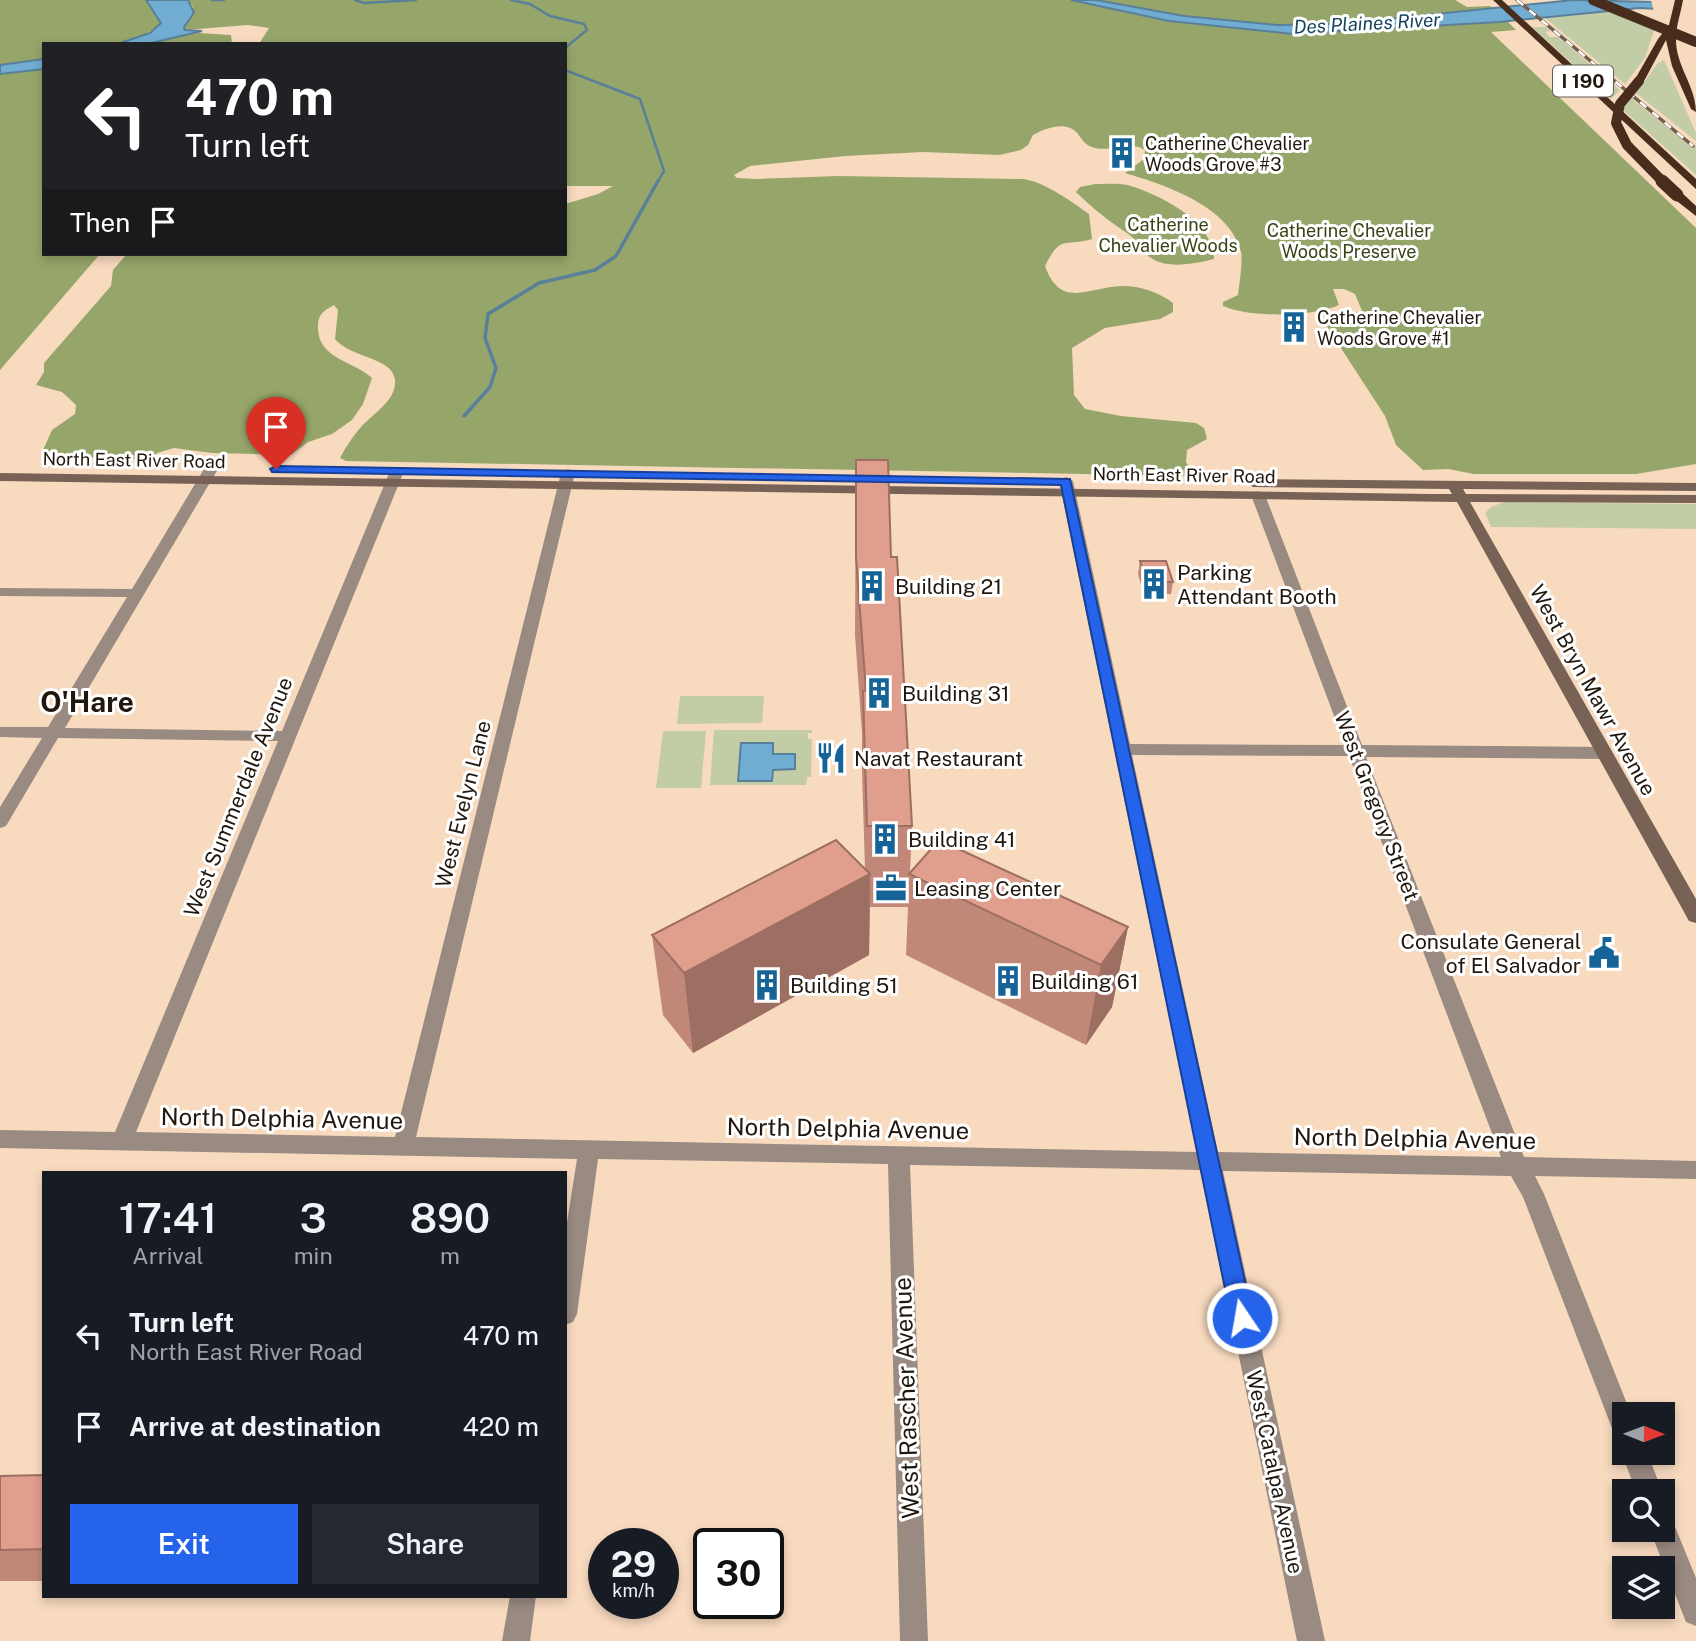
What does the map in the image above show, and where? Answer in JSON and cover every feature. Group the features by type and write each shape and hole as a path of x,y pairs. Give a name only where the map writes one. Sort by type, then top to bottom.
{"highway":[{"path":"1593,0 1696,42"},
{"path":"1665,0 1676,15"},
{"path":"1679,0 1671,27 1663,35 1656,55 1618,108 1616,124 1626,145 1696,212"},
{"name":"I 190","path":"1497,1 1696,185"},
{"path":"1671,27 1677,66 1696,109"},
{"path":"1640,133 1696,192"}],"main road":[{"name":"North East River Road","path":"0,466 207,474 1457,491 1696,499"},
{"name":"North East River Road","path":"0,477 207,474"},
{"name":"North East River Road","path":"1067,487 1258,495 1696,487"},
{"name":"West Bryn Mawr Avenue","path":"1457,491 1696,916"}],"street":[{"path":"0,822 207,474"},
{"name":"West Summerdale Avenue","path":"122,1142 395,477"},
{"name":"West Evelyn Lane","path":"403,1146 566,479"},
{"name":"West Catalpa Avenue","path":"1067,487 1311,1641"},
{"name":"West Gregory Street","path":"1258,495 1508,1150 1533,1194 1614,1402"},
{"path":"0,592 135,593"},
{"path":"0,733 287,736"},
{"path":"1122,749 1604,753"},
{"name":"North Delphia Avenue","path":"0,1139 1696,1170"},
{"path":"567,1301 590,1150"},
{"name":"West Rascher Avenue","path":"899,1155 914,1641"},
{"path":"1668,1542 1696,1612"},
{"path":"516,1641 523,1598"}],"green space":[{"path":"0,0 146,0 162,23 149,32 121,42 42,42 42,59 0,65"},
{"name":"Catherine Chevalier Woods","path":"188,0 1071,0 1169,21 1293,34 1507,21 1516,30 1491,32 1696,228 1696,464 1636,474 1474,474 1448,469 1423,470 1396,445 1385,416 1326,325 1331,318 1362,311 1355,294 1344,289 1333,289 1339,305 1298,314 1249,313 1223,306 1223,302 1238,295 1242,261 1234,236 1224,222 1210,210 1176,191 1125,173 1144,159 1145,150 1139,147 1092,147 1073,130 1062,126 1033,135 1028,145 1021,150 999,155 923,152 845,156 750,166 734,175 737,178 758,179 838,176 1024,179 1041,184 1066,198 1089,214 1092,239 1064,244 1050,256 1045,266 1051,280 1059,288 1076,293 1109,287 1136,287 1173,303 1173,312 1160,319 1105,328 1072,348 1074,395 1085,409 1121,416 1196,423 1204,428 1207,439 1187,450 1186,462 1195,476 346,461 340,458 344,450 361,427 388,400 395,387 395,380 387,367 350,350 335,339 338,310 334,305 324,312 319,320 318,329 324,347 372,378 363,404 352,420 332,434 308,442 291,455 212,453 174,448 157,453 149,460 46,456 43,450 52,430 75,414 76,405 62,392 36,385 44,372 44,363 111,286 113,270 125,256 567,256 567,203 598,194 613,186 567,186 567,42 260,42 269,28 248,25 185,30 193,7"},
{"path":"1096,0 1455,0 1467,7 1490,6 1494,9 1354,23 1275,25 1153,13"},
{"path":"1613,11 1655,28 1645,58 1625,84 1545,18"},
{"path":"1532,27 1546,27 1551,31 1545,32 1550,37 1558,37 1620,90 1611,99"},
{"path":"178,34 231,35 232,42 153,42"},
{"path":"1664,60 1696,133 1696,141 1636,93 1658,63"},
{"path":"42,69 42,256 98,256 0,370 0,74"},
{"path":"1631,98 1690,146 1696,146 1696,175 1623,110"},
{"name":"Catherine Chevalier Woods","path":"1095,184 1128,185 1155,195 1183,211 1205,232 1214,259 1178,265 1152,259 1130,235 1076,192 1080,187"},
{"path":"1504,502 1696,504 1696,529 1491,527 1485,513 1491,507"},
{"path":"680,696 764,696 762,723 677,724"},
{"path":"714,730 812,730 812,733 808,733 808,739 812,739 811,777 807,777 806,785 710,785"},
{"path":"663,731 706,731 701,788 656,788"}],"water":[{"path":"146,0 188,0 194,13 184,27 185,30 202,31 155,42 123,42 150,33 161,23"},
{"name":"Des Plaines River","path":"1071,0 1096,0 1184,16 1277,25 1338,24 1573,0 1696,3 1696,11 1639,8 1499,22 1293,34 1169,21"},
{"path":"42,59 42,69 0,74 0,65"},
{"path":"741,743 773,743 773,754 795,754 795,769 773,770 772,781 738,781"}],"pier":[{"path":"1651,0 1696,0 1696,15 1654,12"}],"building":[{"path":"856,460 888,460 891,557 897,557 912,826 867,826 863,691 866,691 856,557"},
{"path":"1140,561 1166,561 1173,582 1147,582"},
{"path":"836,840 870,874 684,973 652,935"},
{"path":"939,840 1128,927 1101,965 909,874"},
{"path":"42,1475 42,1549 0,1550 0,1476"}],"waterway":[{"path":"212,0 224,0"},
{"path":"355,0 364,3 416,0"},
{"path":"511,0 530,4 550,16 584,24 587,30 567,46"},
{"path":"567,71 640,99 664,171 657,183"},
{"path":"464,416 490,387 496,368 485,338 488,314 539,283 595,270 616,256 658,181"}],"railway":[{"path":"1517,0 1693,146"}],"place":[{"name":"Catherine Chevalier Woods Grove #3","path":"1122,153"},
{"name":"Catherine Chevalier Woods Grove #1","path":"1294,327"},
{"name":"Parking Attendant Booth","path":"1154,584"},
{"name":"Building 21","path":"872,586"},
{"name":"Building 31","path":"879,693"},
{"name":"Navat Restaurant","path":"831,758"},
{"name":"Building 41","path":"885,839"},
{"name":"Leasing Center","path":"891,888"},
{"name":"Consulate General of El Salvador","path":"1604,953"},
{"name":"Building 61","path":"1008,981"},
{"name":"Building 51","path":"767,985"}],"district":[{"name":"O'Hare","path":"87,701"}],"route":[{"path":"276,469 1066,481 1242,1318"}],"park label":[{"name":"Catherine Chevalier Woods Preserve","path":"1349,240"}]}
